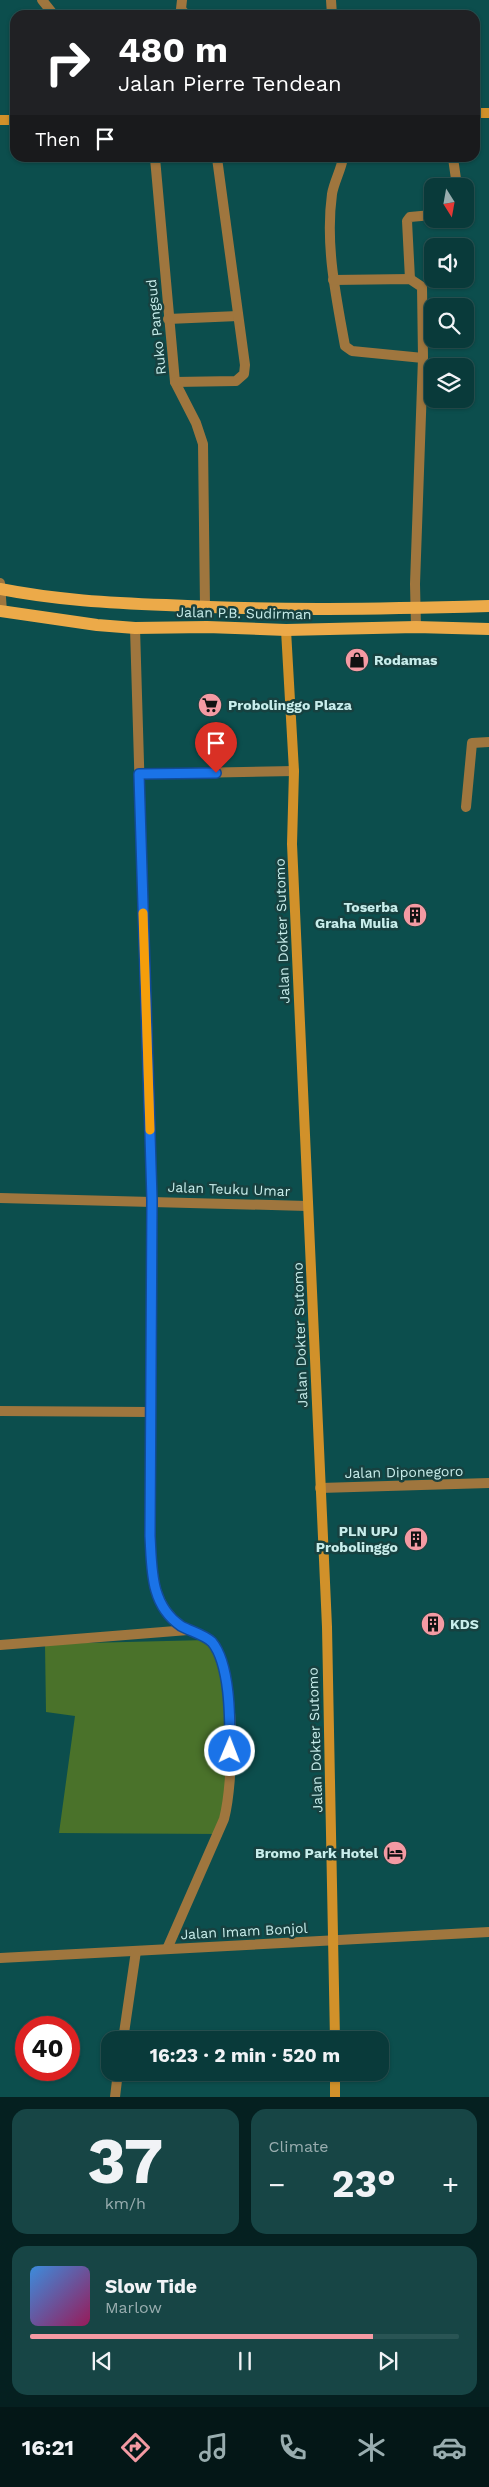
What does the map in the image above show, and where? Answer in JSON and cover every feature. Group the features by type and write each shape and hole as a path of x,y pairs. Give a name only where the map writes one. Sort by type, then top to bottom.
{"main road":[{"name":"Jalan P.B. Sudirman","path":"1,587 93,602 205,607 286,610 489,606"},
{"name":"Jalan P.B. Sudirman","path":"1,611 97,625 135,628 207,627 286,630 416,627 489,629"},
{"name":"Jalan Dokter Sutomo","path":"286,630 294,771 292,844 327,1627 335,2031"},
{"path":"335,2081 335,2097"}],"street":[{"path":"42,0 50,10"},
{"name":"Ruko Pangsud","path":"155,162 175,382 196,423 203,444 205,607"},
{"path":"175,382 241,379 244,374 245,366 218,162"},
{"path":"342,162 333,190 329,219 333,280 345,346 348,350 423,358"},
{"path":"454,162 456,178"},
{"path":"410,279 407,220 410,217 424,216"},
{"path":"333,280 410,279 422,287 423,358 416,627"},
{"path":"168,319 238,316"},
{"path":"1,587 1,611"},
{"path":"135,628 152,1200 150,1536 153,1582 160,1603 177,1622 212,1643 225,1675 230,1720 228,1803 219,1835 204,1862 167,1949"},
{"path":"466,807 472,743 489,742"},
{"path":"139,774 294,771"},
{"name":"Jalan Teuku Umar","path":"0,1198 152,1200 308,1206"},
{"path":"0,1411 150,1412"},
{"name":"Jalan Diponegoro","path":"320,1488 489,1484"},
{"path":"167,1632 177,1622"},
{"path":"0,1644 188,1630"},
{"name":"Jalan Imam Bonjol","path":"0,1958 489,1932"},
{"path":"124,2031 136,1951"},
{"path":"115,2097 117,2081"}],"green space":[{"path":"207,1640 224,1676 230,1734 228,1803 218,1834 59,1833 75,1716 46,1712 45,1644"}],"slow traffic":[{"path":"143,913 150,1130"}],"place":[{"name":"Rodamas","path":"357,660"},
{"name":"Probolinggo Plaza","path":"210,705"},
{"name":"Toserba Graha Mulia","path":"415,915"},
{"name":"PLN UPJ Probolinggo","path":"416,1539"},
{"name":"KDS","path":"433,1624"},
{"name":"Bromo Park Hotel","path":"395,1853"}],"route":[{"path":"216,773 139,774 152,1200 150,1536 153,1582 160,1603 168,1614 188,1630 209,1640 214,1645 225,1675 230,1720 230,1751"}]}
